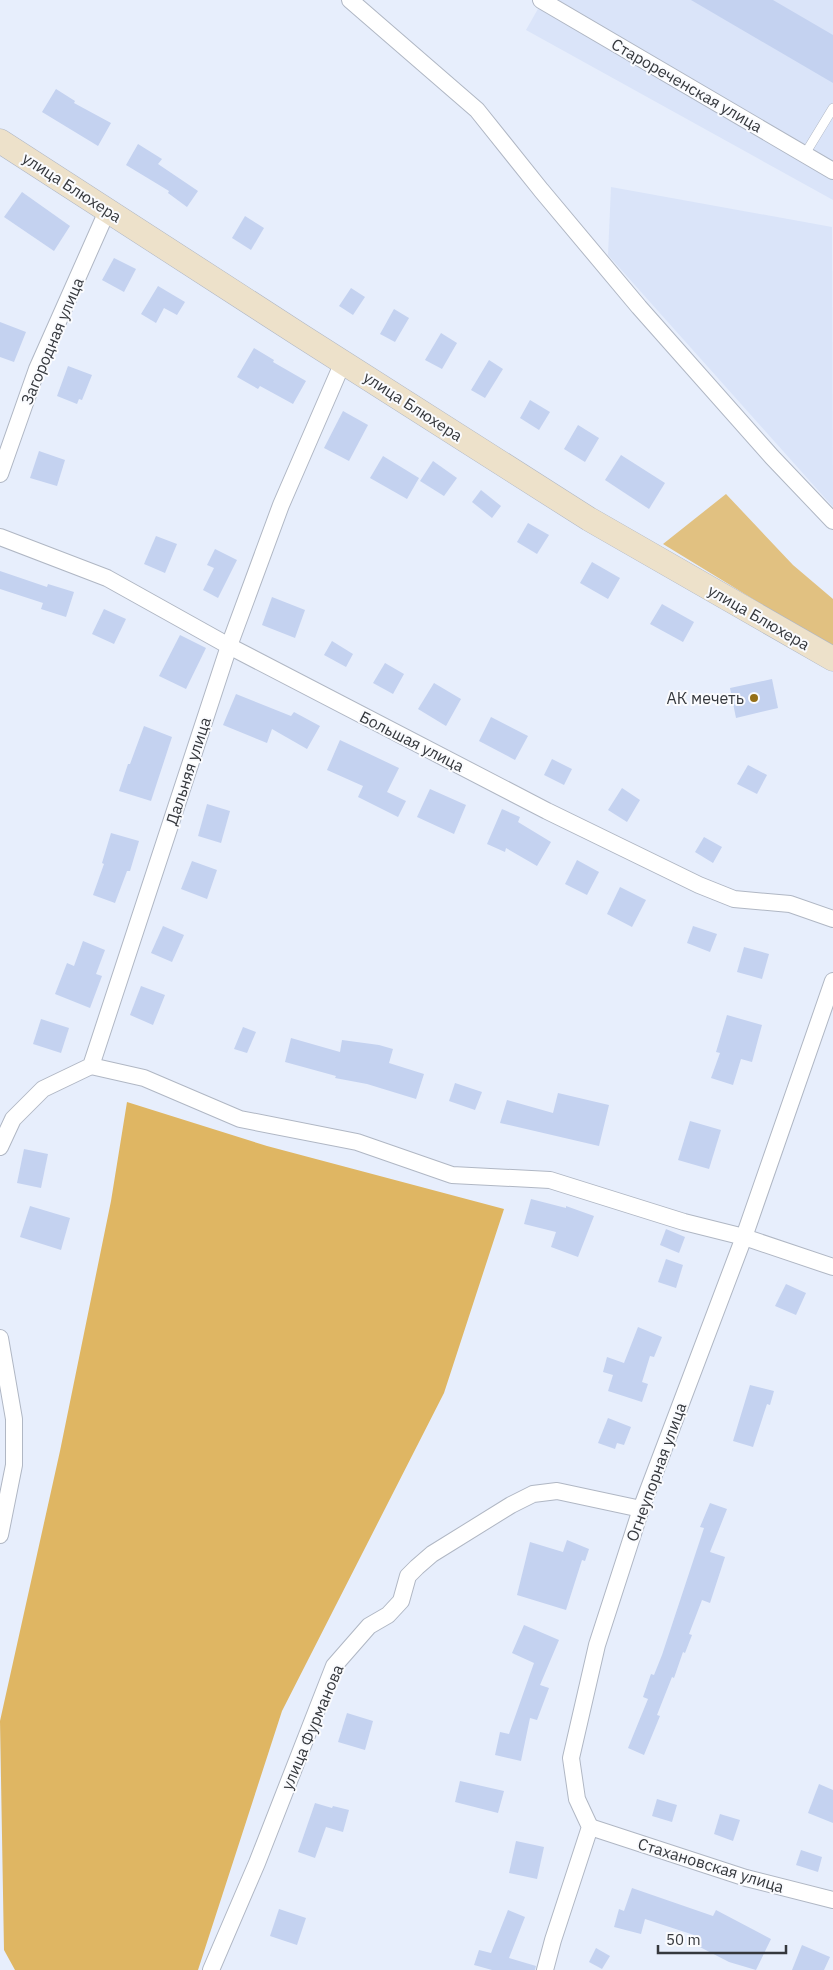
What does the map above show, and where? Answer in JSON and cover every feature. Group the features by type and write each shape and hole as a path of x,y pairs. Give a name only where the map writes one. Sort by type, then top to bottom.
{"main road":[{"name":"улица Блюхера","path":"0,141 589,519 833,660"}],"street":[{"path":"350,0 476,110 639,307 772,457 833,521"},
{"name":"Старореченская улица","path":"542,0 833,171"},
{"name":"Загородная улица","path":"0,474 37,369 108,209"},
{"name":"Дальняя улица","path":"91,1066 230,646 281,505 343,362"},
{"name":"Большая улица","path":"0,537 107,578 230,646 547,810 699,886 734,898 790,904 833,919"},
{"name":"Огнеупорная улица","path":"590,1827 576,1799 571,1758 597,1645 641,1509 744,1237 833,981"},
{"path":"0,1147 13,1119 43,1089 91,1066 144,1078 240,1119 358,1142 452,1174 550,1180 684,1222 744,1237 833,1267"},
{"path":"0,1535 14,1465 14,1419 1,1346"},
{"name":"улица Фурманова","path":"211,1970 257,1862 334,1666 369,1626 388,1615 401,1601 408,1576 432,1554 511,1505 533,1494 557,1491 641,1509"},
{"path":"545,1970 590,1827"},
{"name":"Стахановская улица","path":"590,1827 746,1878 833,1900"}],"lane":[{"path":"805,154 833,108"}],"shaded area":[{"path":"543,0 833,0 833,200 526,30"},
{"path":"611,187 832,227 833,507 608,255"},
{"path":"726,494 793,565 833,599 833,648 663,544"},
{"path":"127,1102 267,1146 504,1209 444,1393 282,1711 198,1970 15,1970 4,1950 0,1721 60,1451 111,1201"}],"building":[{"path":"691,0 773,0 833,35 833,83"},
{"path":"56,89 75,101 74,103 111,123 98,146 42,112"},
{"path":"138,144 162,159 158,164 198,191 187,207 168,193 169,191 126,165"},
{"path":"22,192 70,226 54,251 4,217"},
{"path":"245,216 264,228 251,250 232,238"},
{"path":"114,258 136,269 124,292 102,280"},
{"path":"158,286 185,302 177,315 164,308 156,323 141,314"},
{"path":"351,288 365,297 353,315 339,306"},
{"path":"394,309 409,318 395,342 380,334"},
{"path":"0,322 26,332 14,362 0,357"},
{"path":"441,333 457,343 442,369 425,360"},
{"path":"254,348 274,360 273,362 306,381 293,404 260,386 258,389 237,377"},
{"path":"489,360 503,369 485,398 471,390"},
{"path":"68,366 92,375 82,400 79,399 77,404 57,396"},
{"path":"530,400 550,412 539,430 520,418"},
{"path":"343,411 368,425 349,461 324,448"},
{"path":"578,425 599,438 585,462 564,449"},
{"path":"39,451 65,460 57,486 30,478"},
{"path":"621,455 665,483 649,509 605,480"},
{"path":"383,456 419,478 407,499 370,478"},
{"path":"433,461 457,478 444,496 420,481"},
{"path":"481,490 501,506 492,518 472,502"},
{"path":"528,523 549,535 537,554 517,542"},
{"path":"156,536 177,544 165,573 144,564"},
{"path":"215,549 237,560 218,598 203,590 214,568 207,565"},
{"path":"592,562 620,578 608,599 580,583"},
{"path":"0,571 47,587 48,584 74,592 66,617 41,609 43,603 0,589"},
{"path":"272,597 305,610 295,638 262,625"},
{"path":"662,604 694,622 683,642 650,624"},
{"path":"104,609 126,619 114,644 92,634"},
{"path":"180,635 206,648 186,689 159,676"},
{"path":"332,641 353,654 346,667 324,655"},
{"path":"385,663 404,674 393,694 373,683"},
{"name":"АК мечеть","path":"772,679 778,708 736,718 730,688"},
{"path":"434,683 461,699 446,726 418,709"},
{"path":"236,694 291,716 294,712 320,726 307,749 272,729 267,743 223,725"},
{"path":"491,717 528,736 515,760 479,741"},
{"path":"144,726 172,737 151,801 119,791"},
{"path":"340,740 399,768 387,792 406,801 398,817 358,797 363,786 327,770"},
{"path":"552,759 572,769 564,785 544,775"},
{"path":"748,765 767,775 757,794 737,784"},
{"path":"622,788 640,800 627,822 608,810"},
{"path":"430,789 466,805 454,834 417,817"},
{"path":"207,804 230,811 221,843 198,836"},
{"path":"502,809 520,817 518,822 551,842 537,866 506,848 505,852 487,844"},
{"path":"111,833 139,841 130,871 127,871 115,903 93,895 104,864 102,863"},
{"path":"704,837 722,847 713,863 695,852"},
{"path":"577,860 599,872 587,895 565,884"},
{"path":"192,861 217,870 207,899 181,889"},
{"path":"620,887 646,900 632,927 607,914"},
{"path":"163,926 184,935 172,962 151,953"},
{"path":"693,926 717,934 710,952 687,943"},
{"path":"83,941 105,950 96,974 102,976 90,1008 55,994 67,963 74,966"},
{"path":"744,947 769,954 762,979 737,972"},
{"path":"141,986 165,995 153,1025 130,1015"},
{"path":"727,1015 762,1025 752,1062 741,1059 733,1085 711,1078 720,1053 716,1052"},
{"path":"41,1019 69,1028 61,1053 33,1044"},
{"path":"243,1027 256,1032 247,1053 234,1049"},
{"path":"291,1038 340,1052 342,1040 379,1045 393,1049 389,1063 424,1074 416,1099 367,1084 335,1078 336,1076 285,1062"},
{"path":"455,1083 482,1092 475,1110 449,1101"},
{"path":"558,1093 609,1105 599,1146 500,1123 507,1100 553,1113"},
{"path":"690,1121 721,1130 709,1169 678,1160"},
{"path":"24,1149 48,1154 41,1188 17,1183"},
{"path":"531,1199 566,1208 566,1206 594,1216 578,1257 551,1247 556,1232 524,1224"},
{"path":"30,1206 70,1218 61,1250 20,1237"},
{"path":"666,1229 685,1237 679,1253 660,1245"},
{"path":"666,1259 683,1265 676,1288 658,1282"},
{"path":"786,1284 806,1293 796,1315 775,1306"},
{"path":"638,1327 662,1337 654,1357 650,1356 642,1382 648,1384 642,1402 608,1391 613,1375 603,1372 607,1357 624,1363"},
{"path":"750,1385 774,1391 770,1405 767,1404 753,1447 733,1441"},
{"path":"608,1418 631,1427 624,1445 617,1443 615,1449 598,1443"},
{"path":"710,1503 727,1509 710,1552 725,1557 710,1603 702,1600 689,1634 692,1635 685,1653 683,1652 674,1678 672,1677 657,1715 660,1716 644,1755 628,1748 648,1699 643,1697 651,1674 654,1675 662,1655 704,1528 700,1527"},
{"path":"567,1540 589,1549 585,1561 582,1560 566,1610 517,1595 530,1542 563,1552"},
{"path":"524,1625 559,1640 540,1685 549,1688 537,1720 530,1718 521,1761 495,1755 500,1732 509,1734 534,1663 512,1653"},
{"path":"347,1713 373,1721 365,1750 338,1742"},
{"path":"460,1781 504,1791 498,1813 455,1802"},
{"path":"819,1784 833,1790 833,1823 808,1813"},
{"path":"657,1799 677,1805 672,1822 652,1816"},
{"path":"315,1803 349,1810 343,1832 326,1827 315,1858 298,1852"},
{"path":"720,1814 740,1820 733,1841 714,1834"},
{"path":"516,1841 544,1847 537,1879 509,1873"},
{"path":"801,1850 822,1857 818,1872 796,1865"},
{"path":"632,1888 713,1916 716,1910 771,1939 756,1970 729,1962 694,1944 697,1936 645,1919 641,1934 614,1927 619,1909 624,1911"},
{"path":"279,1909 306,1918 297,1945 270,1936"},
{"path":"508,1910 525,1917 509,1958 536,1966 535,1970 492,1970 474,1965 479,1950 491,1953"},
{"path":"802,1945 830,1957 824,1970 792,1970"},
{"path":"596,1948 610,1956 602,1969 589,1962"}],"place":[{"name":"АК мечеть","path":"754,698"}]}
